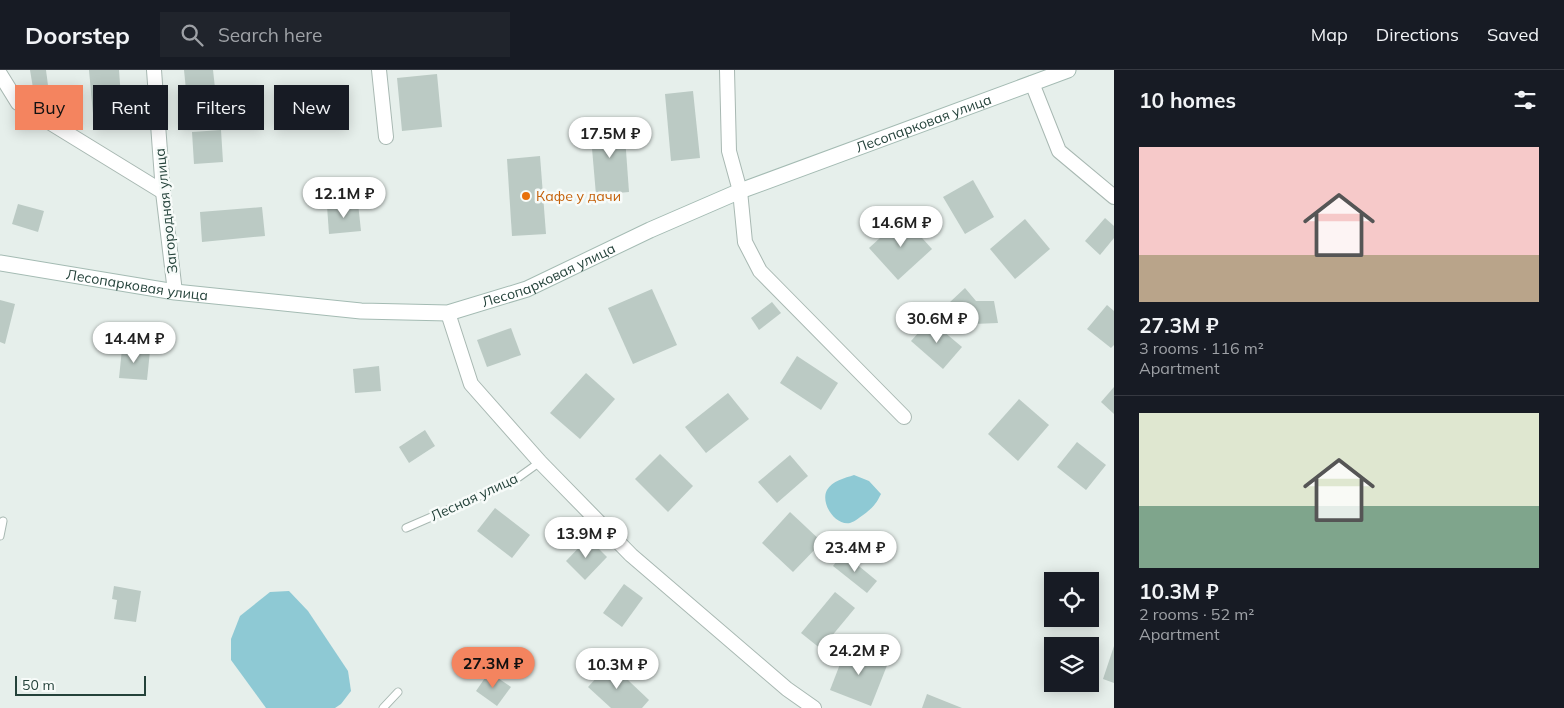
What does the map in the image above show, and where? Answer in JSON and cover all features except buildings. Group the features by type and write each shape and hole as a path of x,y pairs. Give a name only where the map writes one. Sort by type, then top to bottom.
{"street":[{"name":"Загородная улица","path":"154,70 163,192 175,292"},
{"path":"379,70 386,137"},
{"path":"727,70 729,151 740,191 745,242 760,272 904,418"},
{"name":"Лесопарковая улица","path":"0,263 175,292 361,311 448,313 527,289 650,230 740,191 1068,70"},
{"path":"0,74 18,103 163,192"},
{"path":"1032,83 1059,151 1114,197"},
{"path":"448,313 471,384 540,462 631,555 787,689 814,708"}],"lane":[{"name":"Лесная улица","path":"406,528 512,482 540,462"},
{"path":"0,536 3,521"},
{"path":"383,708 398,692"}],"water":[{"path":"854,475 869,481 881,494 874,506 864,515 850,523 844,523 839,521 830,512 825,495 832,484"},
{"path":"289,591 308,611 348,671 351,691 341,704 335,708 266,708 231,660 231,639 240,616 270,592"}],"place":[{"name":"Кафе у дачи","path":"526,196"}]}
